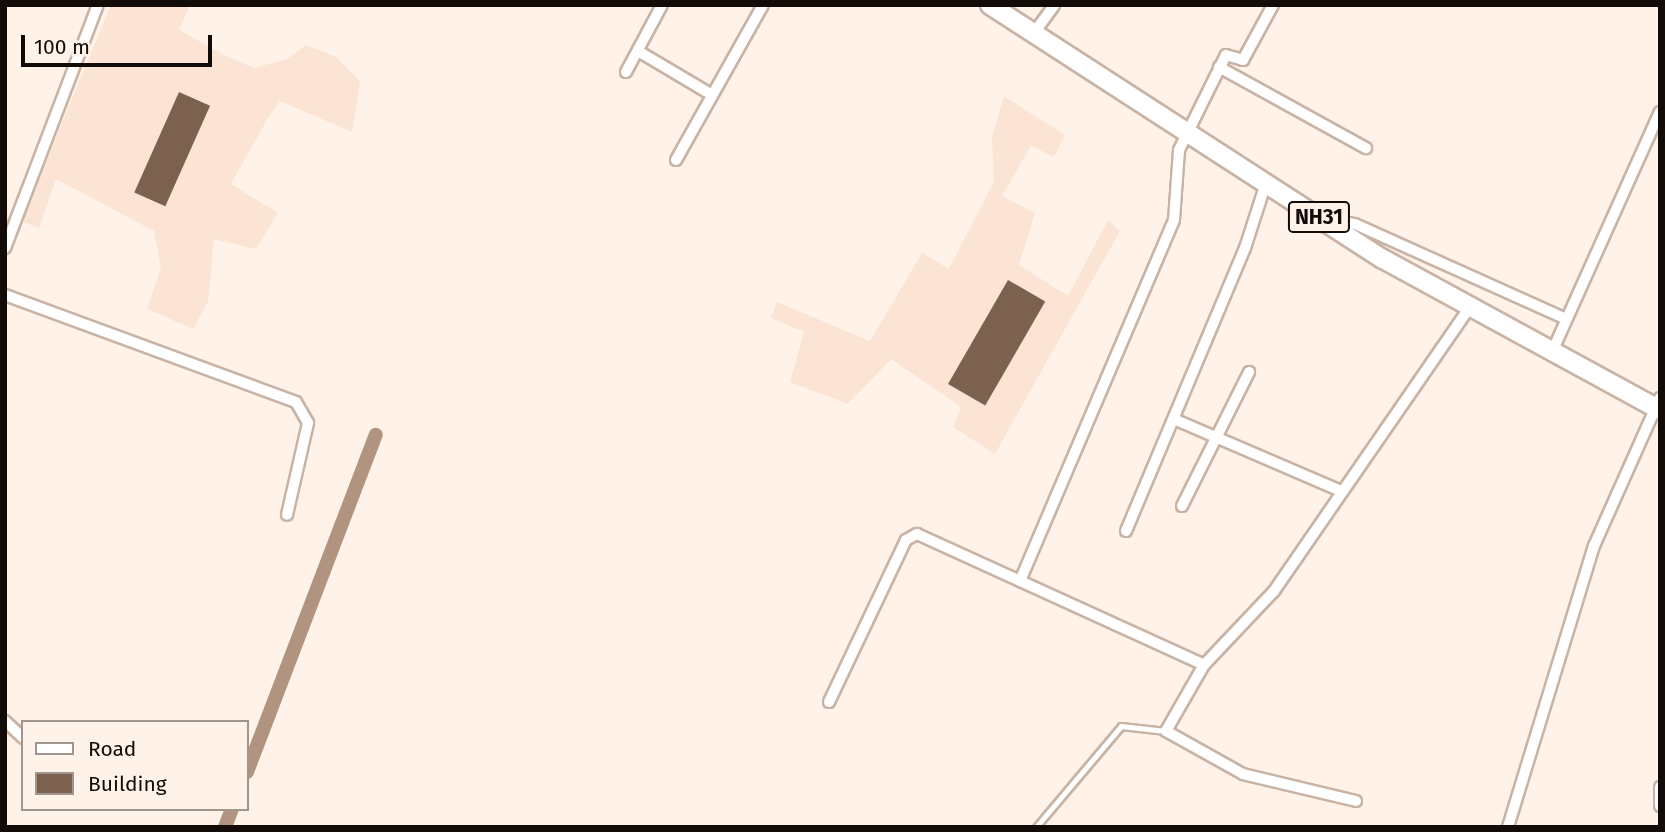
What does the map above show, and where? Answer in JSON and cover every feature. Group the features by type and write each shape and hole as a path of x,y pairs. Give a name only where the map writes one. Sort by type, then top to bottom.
{"highway":[{"name":"NH31","path":"990,5 1189,129 1323,220 1470,307 1658,405"}],"street":[{"path":"5,248 98,5"},
{"path":"626,72 662,5"},
{"path":"676,160 763,5"},
{"path":"1034,33 1054,5"},
{"path":"1020,581 1174,220 1179,150 1227,54 1243,60 1273,5"},
{"path":"638,51 712,95"},
{"path":"1219,67 1366,148"},
{"path":"1552,352 1660,112"},
{"path":"1126,531 1176,420 1266,180"},
{"path":"1323,220 1356,225 1566,319"},
{"path":"5,295 296,402 308,423 287,515"},
{"path":"1356,801 1243,774 1166,732 1204,665 1274,591 1470,307"},
{"path":"1182,506 1220,436 1249,372"},
{"path":"1508,827 1594,546 1658,405"},
{"path":"1176,420 1220,436 1341,491"},
{"path":"829,702 911,536 928,536 1204,665"},
{"path":"5,721 21,735"},
{"path":"1660,788 1660,806"}],"lane":[{"path":"1036,827 1121,726 1166,732"}],"shaded area":[{"path":"111,5 190,5 179,30 228,57 254,68 287,59 306,45 336,57 360,81 352,132 280,101 268,118 231,184 278,213 256,249 214,239 208,302 193,329 147,309 161,268 154,231 56,179 39,228 21,221"},
{"path":"1004,96 1065,135 1054,157 1031,146 1002,196 1035,213 1019,265 1068,296 1108,220 1120,231 995,454 953,427 961,407 891,359 848,404 790,382 804,332 771,318 777,302 870,341 922,253 949,269 994,181 992,137"}],"building":[{"path":"179,92 210,106 165,206 134,192"},
{"path":"1008,280 1045,302 985,405 948,384"}],"waterway":[{"path":"248,769 376,435"},
{"path":"225,827 231,811"}]}
